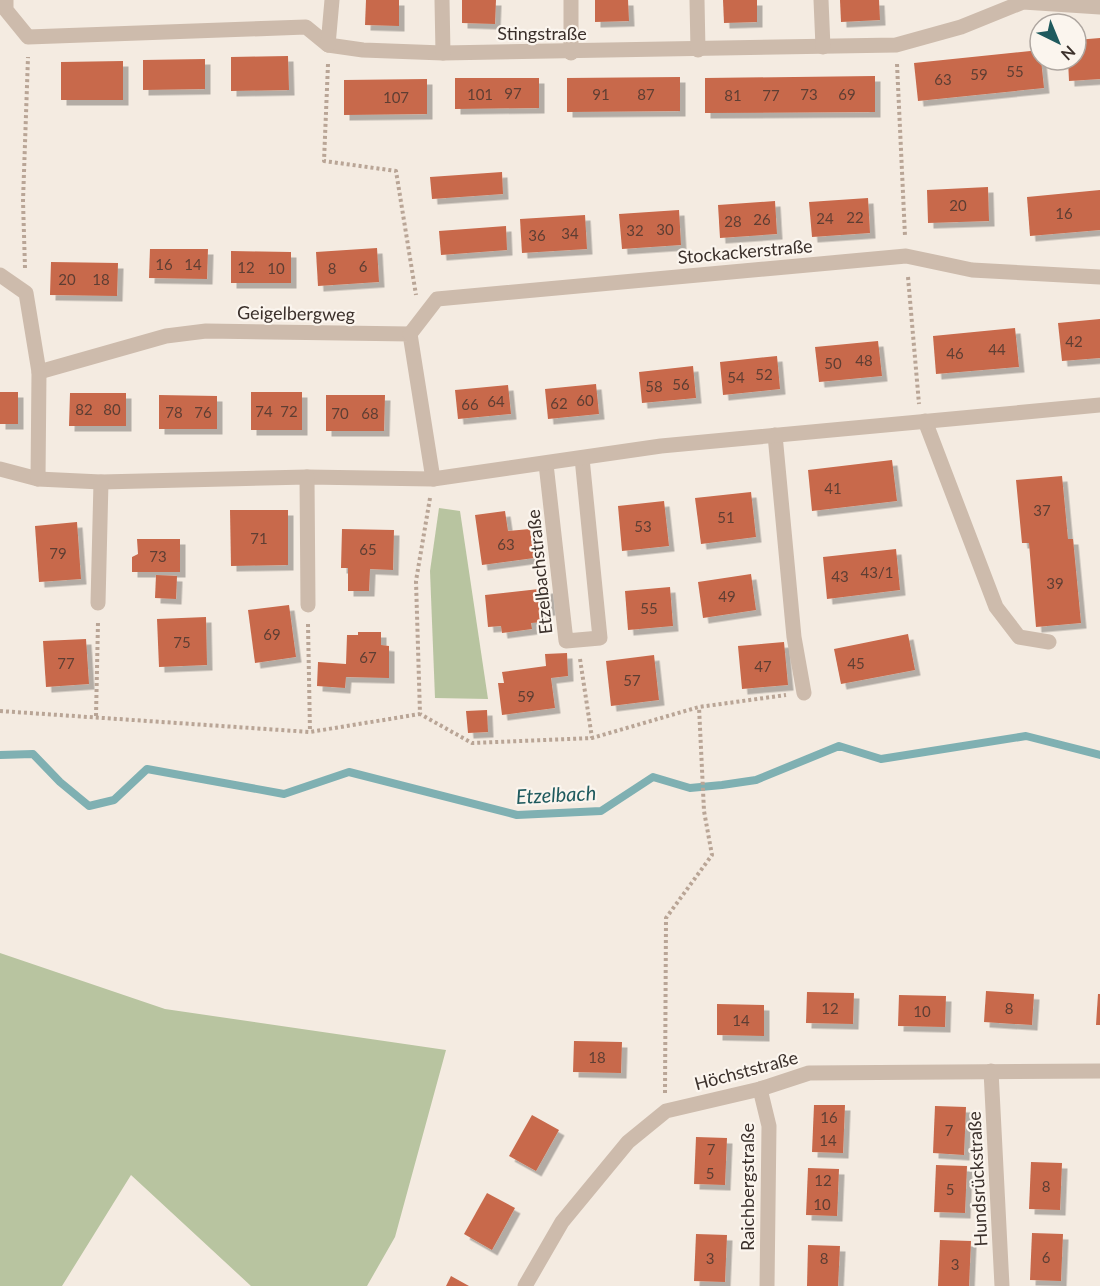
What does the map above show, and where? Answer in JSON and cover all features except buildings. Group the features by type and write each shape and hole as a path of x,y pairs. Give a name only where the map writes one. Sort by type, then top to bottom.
{"street":[{"path":"6,0 6,10 28,37"},
{"path":"328,45 332,0"},
{"path":"442,0 443,53"},
{"path":"571,0 571,53"},
{"path":"697,0 698,50"},
{"path":"821,0 823,47"},
{"name":"Stingstraße","path":"28,37 306,27 328,45 363,50 443,53 571,53 896,45 961,27 1022,1 1100,7"},
{"name":"Stockackerstraße","path":"410,334 437,299 906,256 972,270 1100,278"},
{"path":"0,275 26,293 39,372 38,479"},
{"name":"Geigelbergweg","path":"39,372 166,336 206,331 410,334"},
{"path":"410,334 433,479"},
{"path":"0,469 38,479 101,482 308,477 433,479 661,446 1100,405"},
{"path":"925,421 996,608 1019,637 1049,642"},
{"path":"775,435 794,637 804,693"},
{"name":"Etzelbachstraße","path":"546,464 566,641 600,638 582,458"},
{"path":"308,477 308,605"},
{"path":"98,603 101,482"},
{"name":"Hundsrückstraße","path":"991,1071 1002,1286"},
{"name":"Höchststraße","path":"525,1286 562,1222 628,1142 666,1111 760,1089 809,1073 1100,1071"},
{"name":"Raichbergstraße","path":"760,1089 769,1126 766,1286"}],"path":[{"path":"26,293 23,201 28,37"},
{"path":"328,45 324,161 396,171 417,300"},
{"path":"420,714 416,581 433,479"},
{"path":"96,716 98,603"},
{"path":"308,605 310,732"},
{"path":"579,640 581,679 592,738"},
{"path":"0,711 310,732 420,714 472,743 592,738 699,707 804,693"},
{"path":"666,1111 666,918 712,855 704,811 699,707"}],"green space":[{"path":"439,508 460,511 488,699 435,698 430,571"},
{"path":"0,953 165,1009 446,1050 395,1237 367,1286 251,1286 131,1175 62,1286 0,1286"}],"waterway":[{"name":"Etzelbach","path":"0,755 33,754 60,782 89,806 114,800 147,769 284,794 349,772 517,815 601,811 653,777 690,788 756,780 839,746 881,759 1026,736 1100,755"}]}
